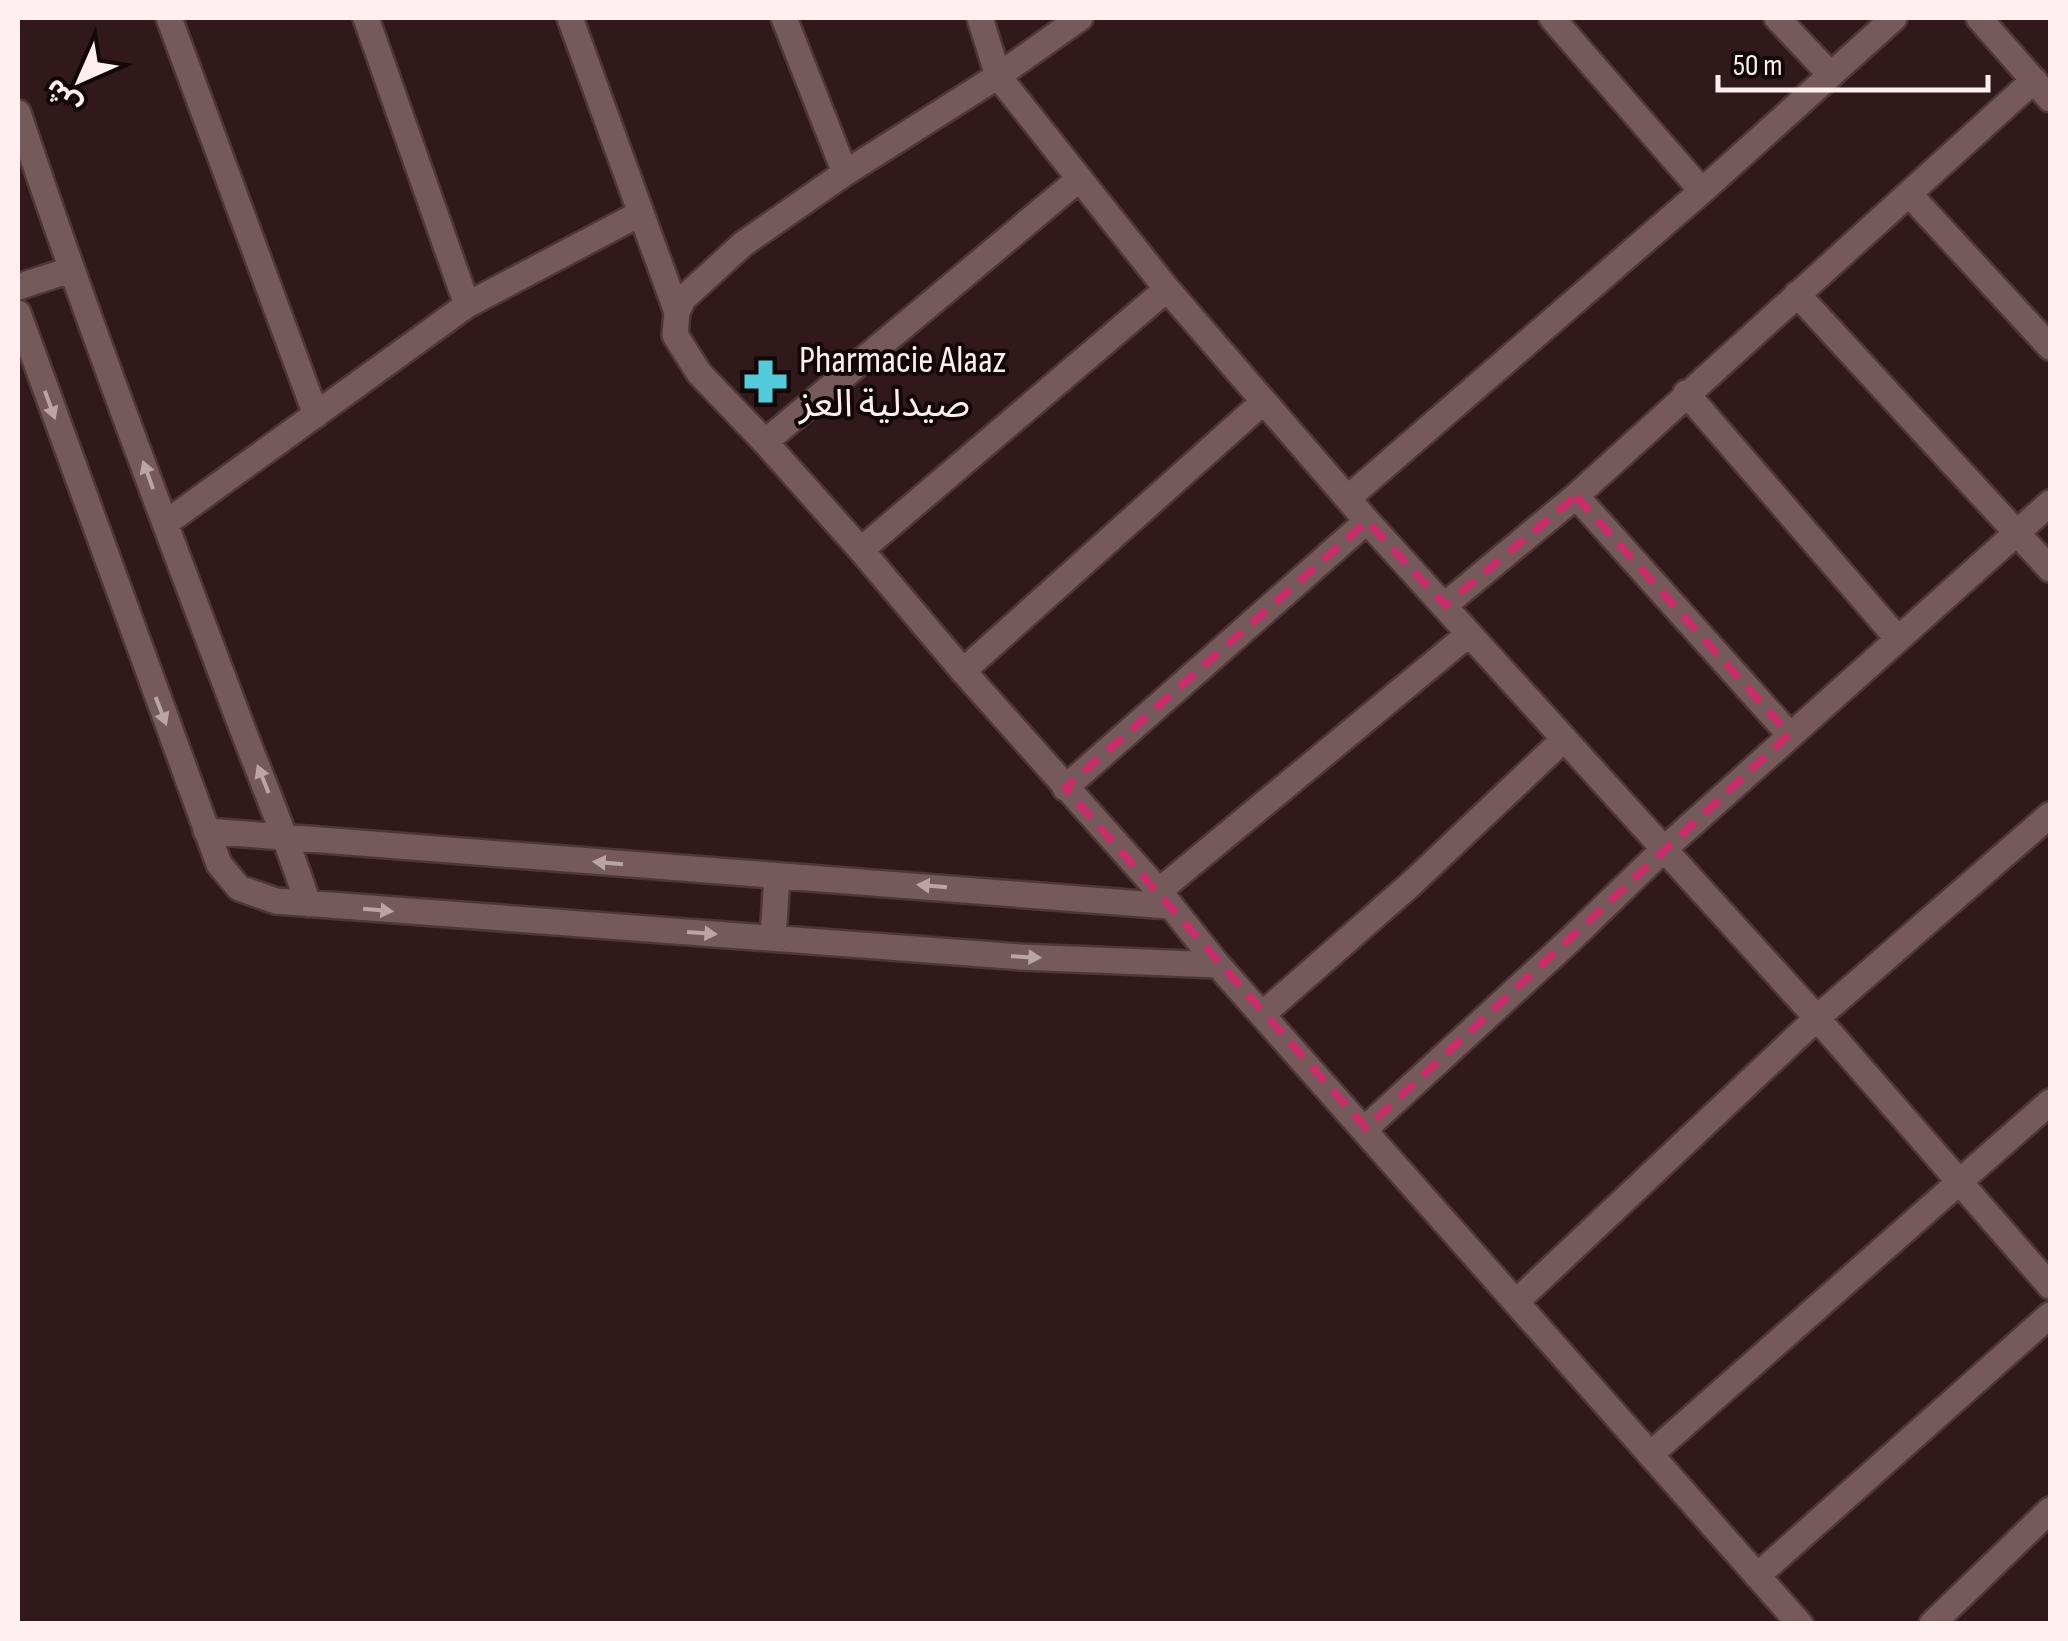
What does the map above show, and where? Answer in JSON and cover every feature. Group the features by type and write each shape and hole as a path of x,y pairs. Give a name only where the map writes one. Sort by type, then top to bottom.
{"street":[{"path":"168,18 316,415"},
{"path":"366,18 467,305"},
{"path":"570,18 677,312"},
{"path":"784,18 845,173"},
{"path":"980,18 998,76 1167,289 1367,521 1818,1018 2050,1286"},
{"path":"1080,18 743,244 684,299 677,312 675,334 686,356 861,550 1218,965 1366,1128 1800,1624"},
{"path":"1552,18 1702,191"},
{"path":"1777,18 1830,74"},
{"path":"1348,498 1702,191 1894,18"},
{"path":"1445,605 1576,496 1910,195 2042,90 1979,18"},
{"path":"18,113 70,270 237,716 287,838 308,904"},
{"path":"766,442 1078,180"},
{"path":"1910,195 2050,347"},
{"path":"166,523 467,305 641,212"},
{"path":"18,287 70,270"},
{"path":"861,550 1167,289"},
{"path":"1797,294 2050,570"},
{"path":"18,314 206,831 219,864 239,888 276,901 308,904 1020,957 1218,965"},
{"path":"1686,394 1898,639"},
{"path":"963,671 1263,402"},
{"path":"1576,496 1790,734"},
{"path":"1366,1128 1662,850 2050,503"},
{"path":"1065,788 1367,521"},
{"path":"206,831 777,876 1164,898 1469,634"},
{"path":"1264,1013 1411,884 1563,740"},
{"path":"1516,1302 1818,1018 2050,815"},
{"path":"773,938 777,876"},
{"path":"1652,1453 2050,1102"},
{"path":"1757,1576 2050,1315"},
{"path":"1932,1624 2050,1510"}],"highlighted area":[{"path":"1576,496 1789,734 1366,1128 1065,788 1367,521 1445,605"}],"place":[{"name":"Pharmacie Alaaz صيدلية العز","path":"766,381"}]}
